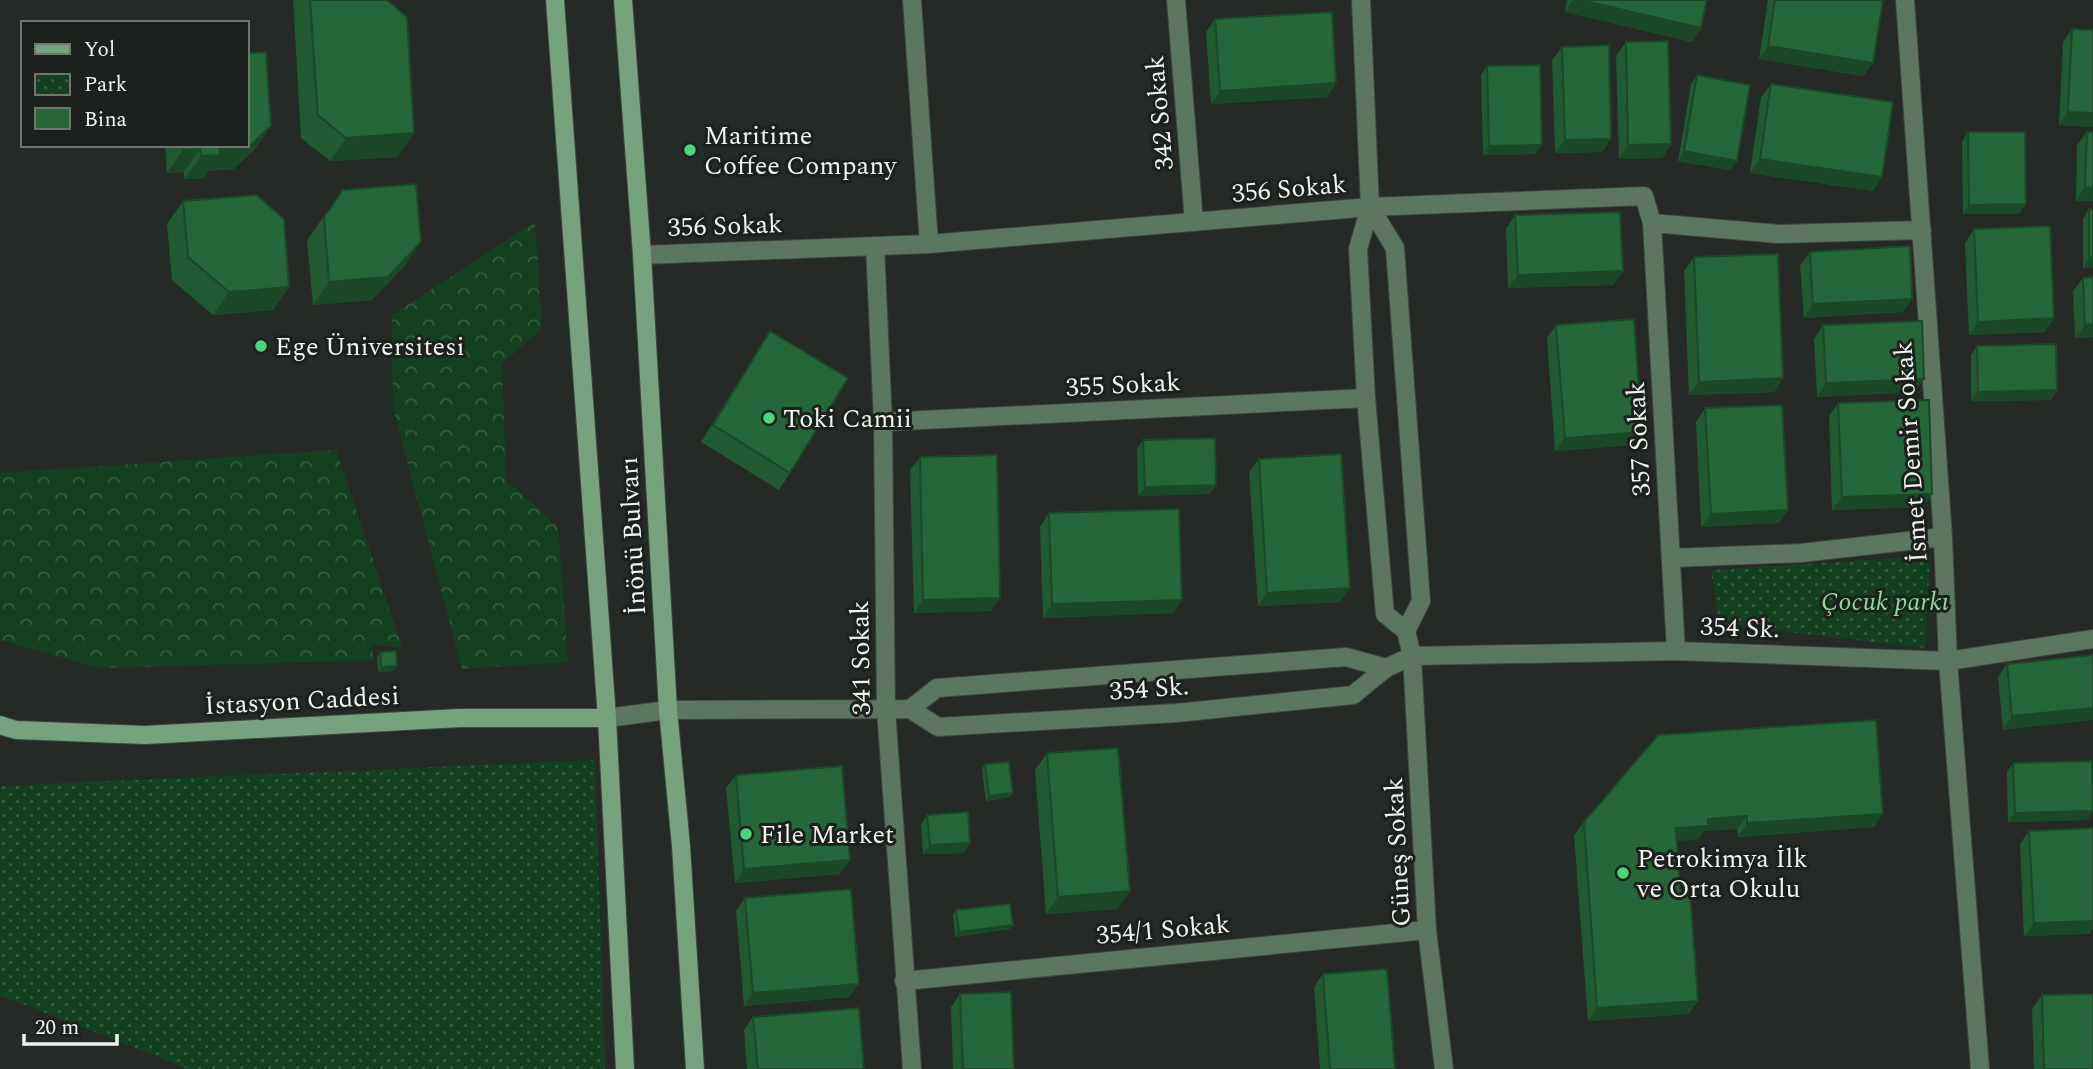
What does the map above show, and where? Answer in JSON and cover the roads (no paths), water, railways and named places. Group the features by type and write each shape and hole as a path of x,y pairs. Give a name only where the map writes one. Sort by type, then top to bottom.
{"street":[{"name":"İnönü Bulvarı","path":"555,0 607,718 625,1069"},
{"name":"İnönü Bulvarı","path":"623,0 642,255 668,710 681,846 695,1069"},
{"path":"912,0 929,244"},
{"name":"342 Sokak","path":"1176,0 1194,222"},
{"name":"Güneş Sokak","path":"1361,0 1370,207 1358,249 1366,398 1385,614 1406,631 1412,656 1427,930 1444,1069"},
{"name":"İsmet Demir Sokak","path":"1905,0 1943,537 1948,661 1980,1069"},
{"name":"356 Sokak","path":"642,255 929,244 1370,207 1644,196 1652,223"},
{"name":"Güneş Sokak","path":"1370,207 1395,248 1422,601 1406,631"},
{"path":"1652,223 1779,234 1922,230"},
{"name":"357 Sokak","path":"1652,223 1676,651"},
{"name":"341 Sokak","path":"875,246 883,422 886,710 912,1069"},
{"name":"355 Sokak","path":"883,422 1366,398"},
{"path":"1671,558 1801,553 1943,537"},
{"name":"354 Sk.","path":"1386,668 1346,657 937,688 910,709 938,727 1176,713 1353,695 1386,668 1412,656 1676,651 1948,661 2093,639"},
{"path":"607,718 668,710 910,709"},
{"name":"İstasyon Caddesi","path":"0,725 16,730 145,735 460,718 607,718"},
{"name":"354/1 Sokak","path":"904,981 1427,930"}],"place":[{"name":"Maritime Coffee Company","path":"690,150"},
{"name":"Ege Üniversitesi","path":"261,346"},
{"name":"Toki Camii","path":"769,418"},
{"name":"File Market","path":"746,834"},
{"name":"Petrokimya İlk ve Orta Okulu","path":"1623,873"}],"park label":[{"name":"Çocuk parkı","path":"1885,601"}]}
